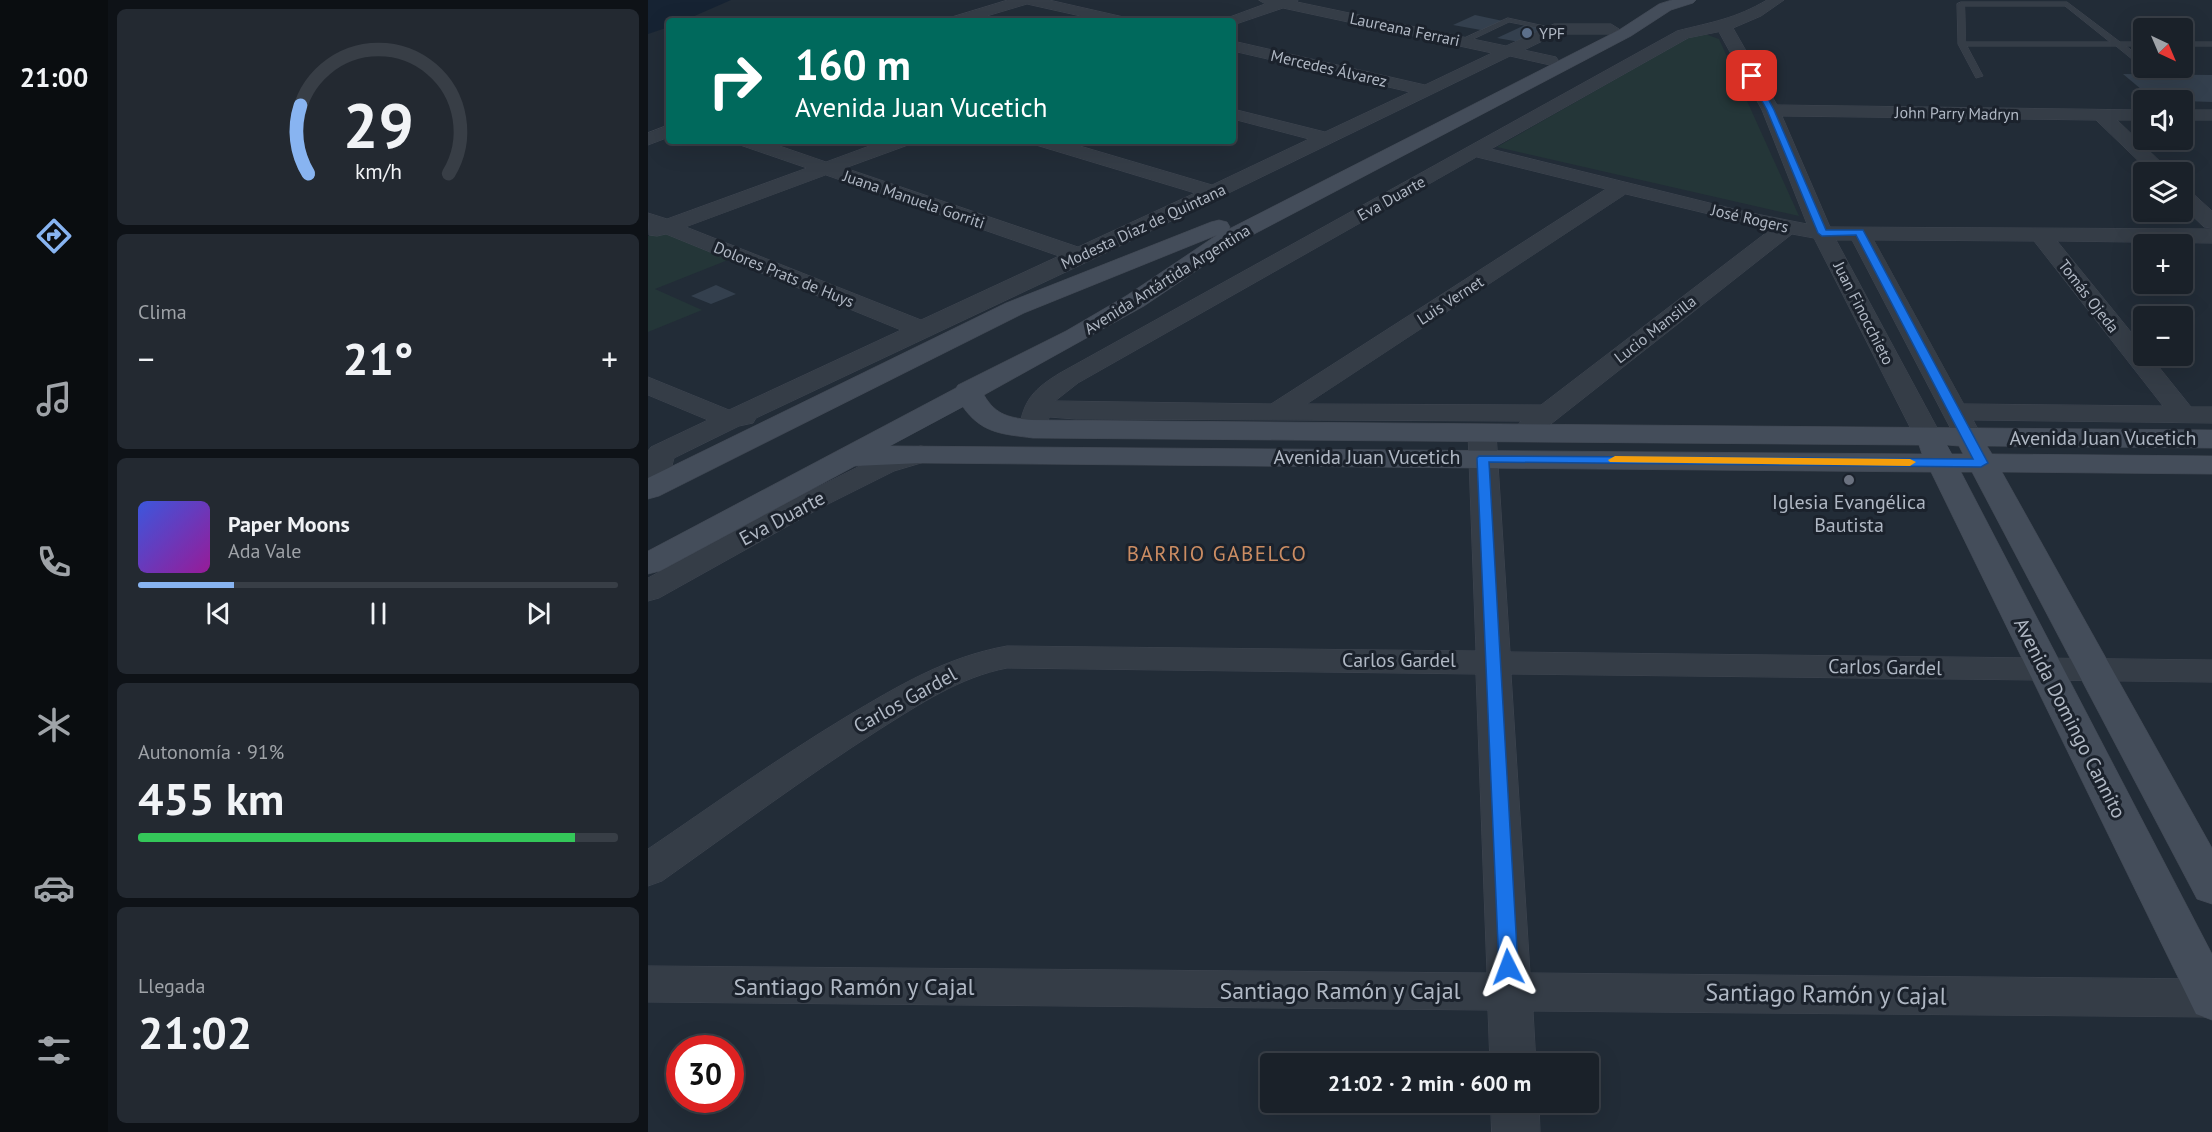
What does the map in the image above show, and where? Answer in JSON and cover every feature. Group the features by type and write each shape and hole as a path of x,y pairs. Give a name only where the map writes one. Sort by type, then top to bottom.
{"main road":[{"name":"Avenida Antártida Argentina","path":"650,489 1015,308 1230,222 1611,29 1635,15 1654,0"},
{"name":"Avenida Antártida Argentina","path":"648,564 1136,302 1198,257 1232,237 1625,33 1665,7 1688,0"},
{"path":"1015,308 1040,306 1062,309 1074,315 1078,322 1075,336"},
{"name":"Avenida Juan Vucetich","path":"969,391 979,411 988,420 1006,426 1034,418 1482,446 1523,432 1934,450"},
{"name":"Avenida Juan Vucetich","path":"846,456 1482,446 1934,450 1968,437 2212,439"},
{"name":"Avenida Juan Vucetich","path":"1968,437 2212,465"},
{"name":"Avenida Domingo Cannito","path":"1968,437 2212,887"},
{"name":"Avenida Domingo Cannito","path":"1934,450 2212,998"}],"street":[{"path":"964,18 1024,0"},
{"path":"1029,0 1110,18"},
{"name":"Eva Duarte","path":"1034,418 1047,393 1069,378 1683,34 1724,26 1756,13 1777,0"},
{"path":"1236,19 1280,1"},
{"name":"Laureana Ferrari","path":"1280,1 1550,60"},
{"name":"Juan Finocchieto","path":"1724,26 1770,110 1822,233 1934,450"},
{"path":"1554,29 1611,29"},
{"name":"Modesta Díaz de Quintana","path":"730,420 1081,256 1554,29"},
{"name":"Mercedes Álvarez","path":"1236,47 1424,90"},
{"name":"John Parry Madryn","path":"1770,110 2133,115"},
{"path":"1236,115 1326,138"},
{"path":"2101,115 2150,162"},
{"path":"2193,115 2212,116"},
{"path":"648,140 666,132"},
{"name":"Juana Manuela Gorriti","path":"756,144 1081,256"},
{"path":"654,226 893,144"},
{"path":"1053,144 1215,192"},
{"name":"José Rogers","path":"1475,151 1787,227 1822,233 2212,236"},
{"name":"Luis Vernet","path":"1277,412 1623,188"},
{"path":"2193,204 2212,222"},
{"name":"Dolores Prats de Huys","path":"654,226 921,329"},
{"name":"Lucio Mansilla","path":"1523,432 1787,227"},
{"name":"Juan Finocchieto","path":"1859,232 1968,437"},
{"name":"Tomás Ojeda","path":"2040,235 2183,414"},
{"path":"648,385 730,420"},
{"path":"650,489 654,453 730,420 835,397"},
{"path":"1034,418 1076,411 1547,413"},
{"path":"1968,437 2183,414 2212,415"},
{"path":"1482,446 1512,1053"},
{"name":"Eva Duarte","path":"648,591 884,465 921,454"},
{"name":"Carlos Gardel","path":"648,870 832,741 936,678 978,661 1007,657 2212,671"},
{"name":"Santiago Ramón y Cajal","path":"648,984 2212,998"},
{"path":"1515,1113 1516,1132"}],"lane":[{"path":"1979,76 1962,44 1961,4 2067,4 2133,56"},
{"path":"1462,41 1508,20 1554,29"},
{"path":"1962,44 2133,44"},
{"path":"2193,44 2212,44"}],"shaded area":[{"path":"1705,34 1719,39 1799,216 1497,147 1693,35"},
{"path":"662,231 733,258 655,289 702,310 648,332 648,236"}],"water":[{"path":"648,0 731,0 690,18 666,18 666,28 648,34"}],"building":[{"path":"1475,15 1503,21 1481,30 1453,25"},
{"path":"1525,25 1548,29 1520,42 1497,38"},
{"path":"2123,74 2133,74 2133,78 2193,78 2193,75 2212,75 2212,102 2193,101 2193,90 2142,90"},
{"path":"716,285 736,294 711,304 691,296"}],"slow traffic":[{"path":"1615,460 1910,462"}],"place":[{"name":"YPF","path":"1527,33"},
{"name":"Iglesia Evangélica Bautista","path":"1849,480"}],"district":[{"name":"BARRIO GABELCO","path":"1217,553"}],"route":[{"path":"1508,967 1483,458 1981,463 1859,232 1822,233 1770,110 1752,76"}]}
